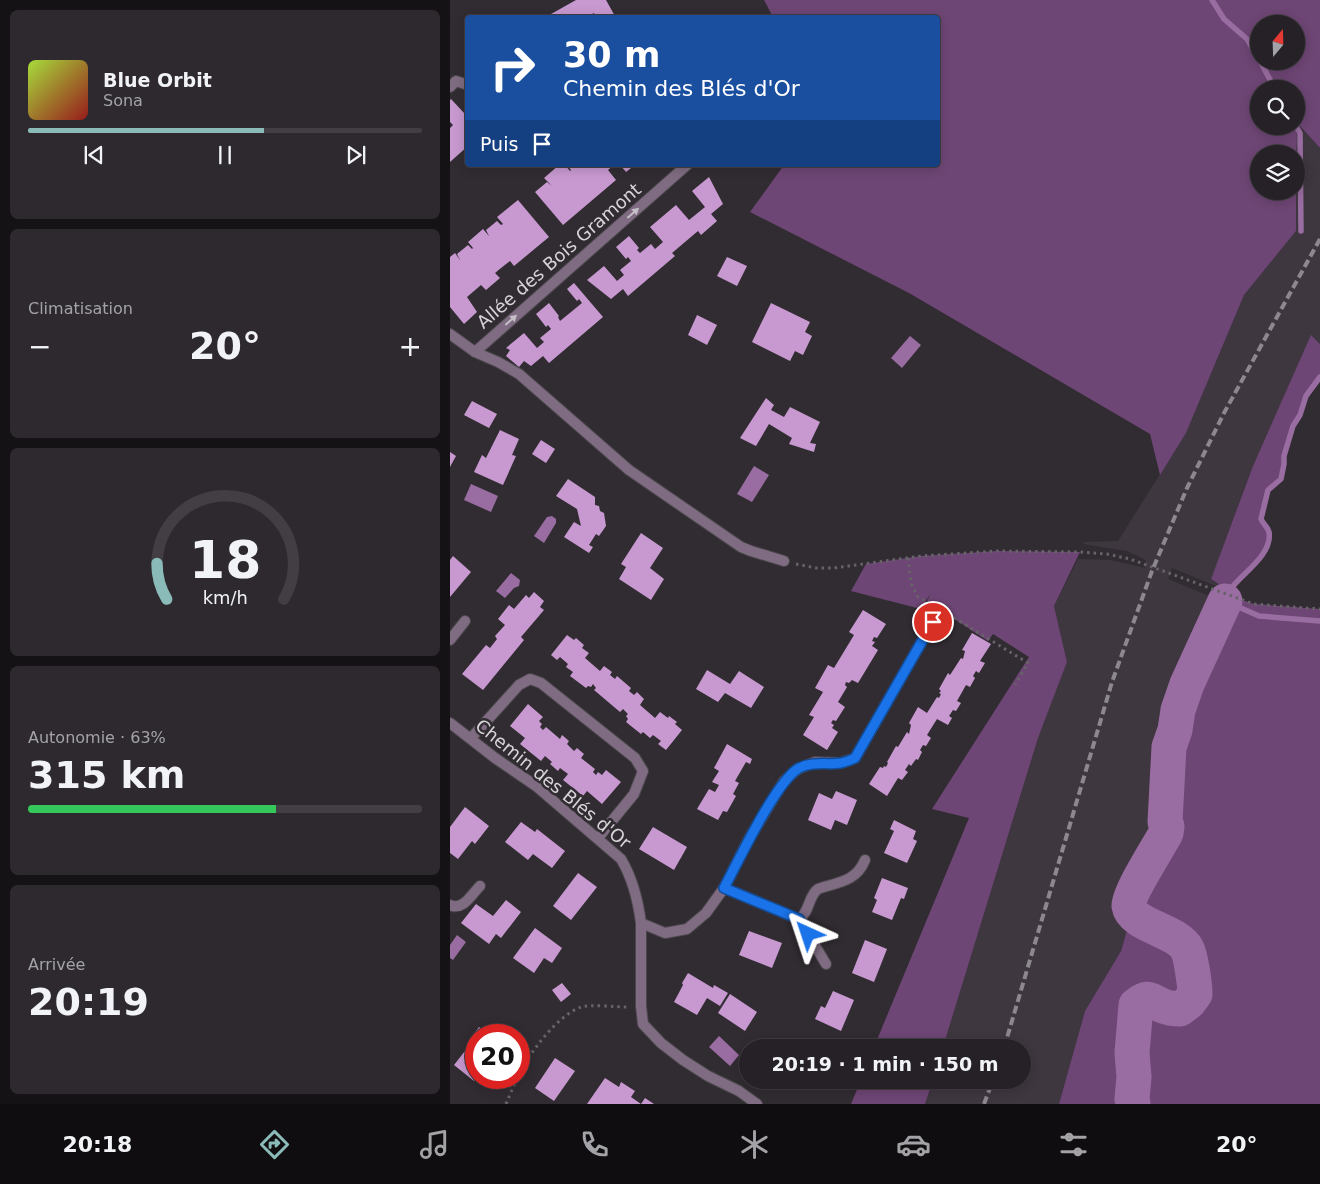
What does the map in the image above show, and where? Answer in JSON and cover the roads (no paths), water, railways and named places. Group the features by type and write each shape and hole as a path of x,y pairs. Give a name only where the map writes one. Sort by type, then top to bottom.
{"street":[{"path":"450,86 456,81 465,85"},
{"name":"Allée des Bois Gramont","path":"475,352 685,167"},
{"path":"450,334 475,352 519,374 629,470 741,547 751,552 784,561"},
{"path":"450,640 465,620"},
{"path":"641,923 665,933 686,929 706,913 724,888 750,837 784,781 798,769 815,762 841,763 855,758 933,622"},
{"path":"470,738 519,684 530,679 541,683 634,758 643,771 634,794 598,838"},
{"name":"Chemin des Blés d'Or","path":"450,722 495,758 536,786 622,858 638,898 641,923 641,1006 643,1024 661,1043 708,1076 739,1091 757,1104"},
{"path":"799,919 803,917 807,910 813,892 850,879 858,873 865,860"},
{"path":"450,905 456,908 461,906 480,886"},
{"path":"724,888 799,919 826,964"}],"waterway":[{"path":"1212,0 1224,19 1247,39 1250,44"},
{"path":"1265,70 1270,80"},
{"path":"1300,135 1301,231"},
{"path":"1320,377 1306,396 1300,415 1293,426 1284,456 1281,479 1268,490 1261,519 1269,532 1266,549 1255,564 1230,590 1225,601 1259,616 1320,621"},
{"path":"1133,1104 1134,1077 1132,1053 1136,1005 1147,999 1165,1007 1180,1009 1195,994 1194,978 1187,949 1174,937 1138,918 1132,913 1129,906 1138,881 1166,833 1169,747 1175,730 1178,710 1187,684 1225,601"}],"railway":[{"path":"1007,1039 1112,682 1152,571 1187,488 1224,413 1320,239"},
{"path":"984,1104 990,1089"}]}
